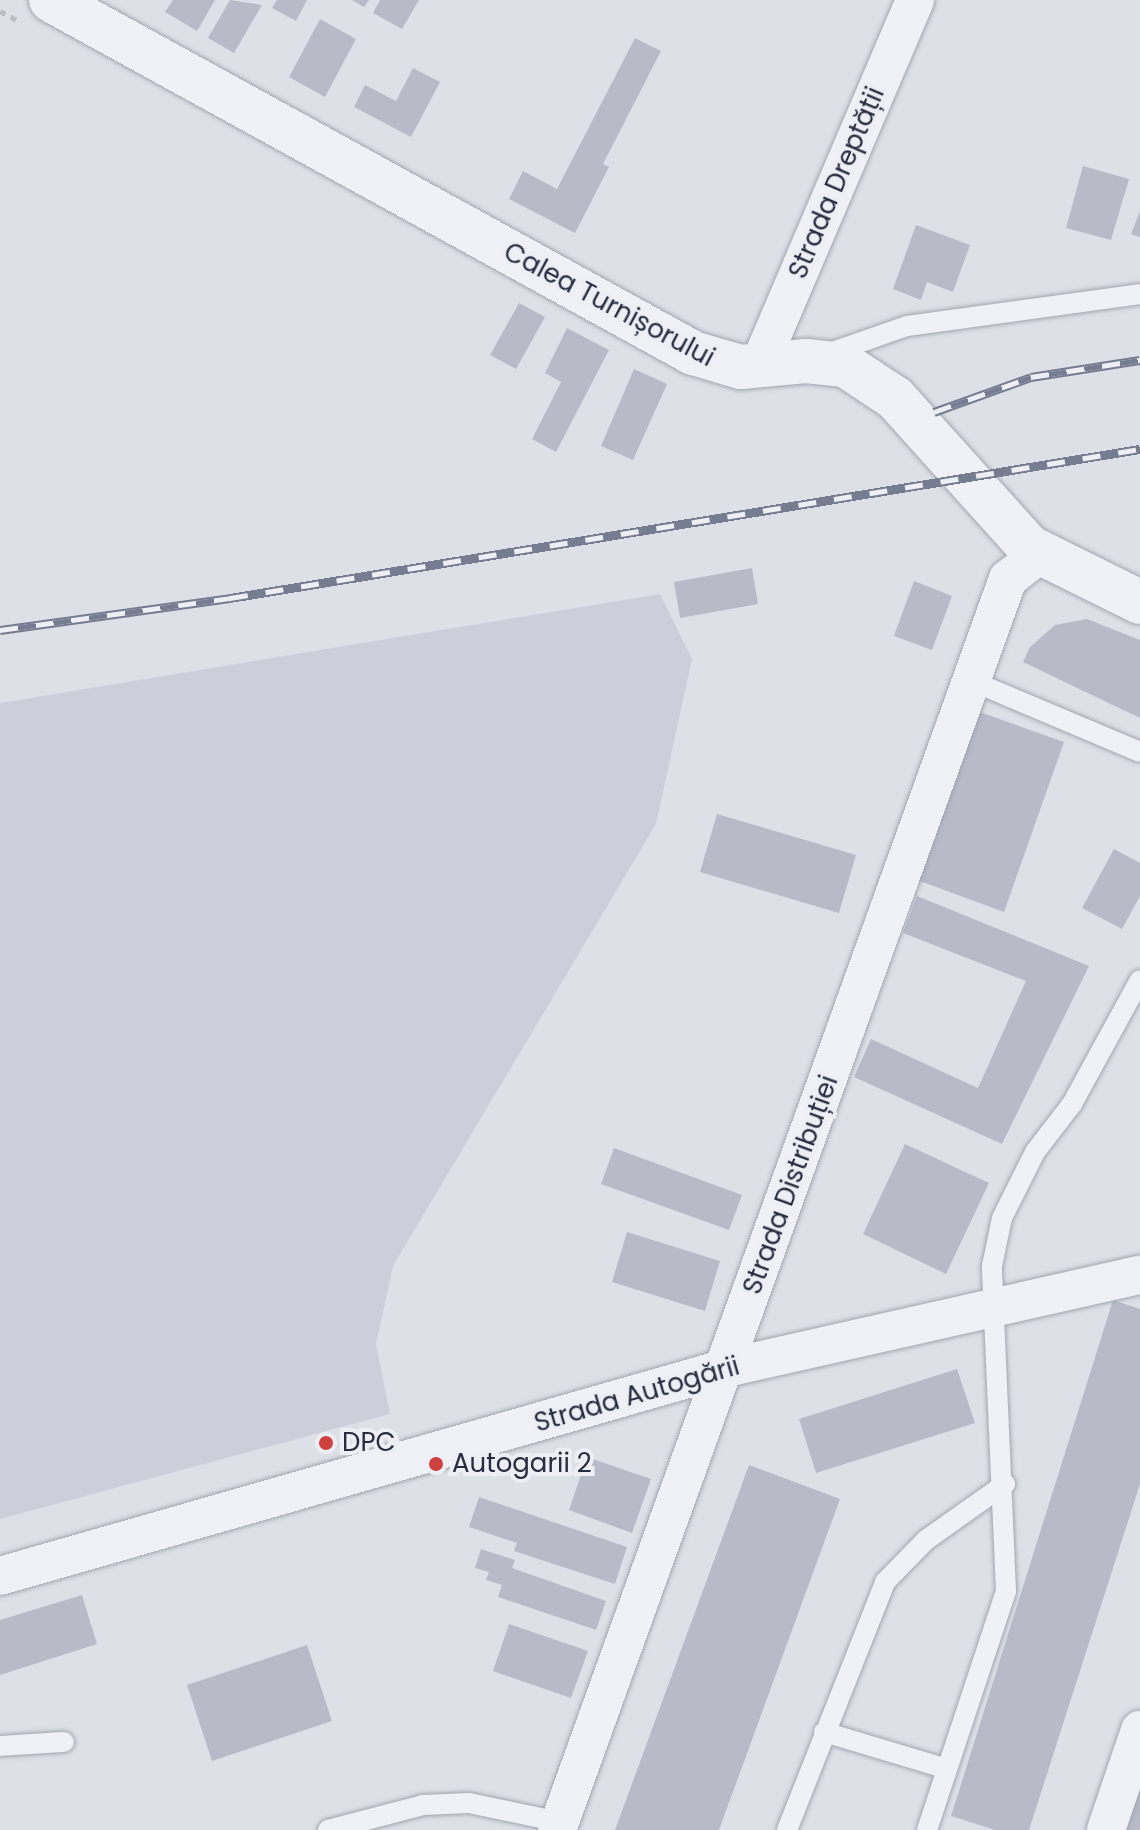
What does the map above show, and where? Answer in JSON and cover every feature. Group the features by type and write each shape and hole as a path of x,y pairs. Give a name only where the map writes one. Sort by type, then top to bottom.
{"street":[{"name":"Calea Turnișorului","path":"51,0 693,353 723,365 759,366 806,361 845,365 895,398 1015,535 1041,553 1140,602"},
{"name":"Strada Dreptății","path":"759,366 915,0"},
{"name":"Strada Distribuției","path":"558,1826 726,1368 1008,579 1041,553"},
{"name":"Strada Autogării","path":"0,1576 726,1368 1140,1275"},
{"path":"1106,1830 1139,1736"}],"lane":[{"path":"806,361 907,326 1140,294"},
{"path":"972,681 1140,752"},
{"path":"927,1830 1006,1591 1005,1484 992,1266 1002,1218 1035,1152 1072,1104 1140,980"},
{"path":"787,1830 885,1582 926,1540 1005,1484"},
{"path":"824,1732 947,1769"},
{"path":"0,1746 64,1742"},
{"path":"328,1830 423,1805 469,1803 558,1826"}],"shaded area":[{"path":"660,594 692,659 656,824 393,1266 376,1344 390,1414 0,1519 0,703"}],"building":[{"path":"173,0 215,0 197,31 165,12"},
{"path":"230,0 262,5 234,53 208,38"},
{"path":"277,0 307,0 296,21 272,8"},
{"path":"352,0 369,0 364,7"},
{"path":"380,0 419,0 402,29 373,13"},
{"path":"320,19 356,39 325,97 289,77"},
{"path":"635,38 661,51 603,164 609,167 575,233 509,199 523,171 557,189"},
{"path":"413,68 440,82 411,137 354,107 365,85 396,101"},
{"path":"1083,166 1129,179 1111,240 1066,228"},
{"path":"1140,211 1140,237 1131,234"},
{"path":"916,225 970,245 953,292 927,282 921,300 893,289"},
{"path":"519,303 545,317 516,369 490,355"},
{"path":"567,328 609,350 556,452 532,439 561,382 545,373"},
{"path":"634,369 667,384 633,460 601,446"},
{"path":"752,568 758,604 680,618 674,582"},
{"path":"914,581 952,596 932,650 894,636"},
{"path":"1087,619 1140,640 1140,718 1023,662 1030,647 1055,625"},
{"path":"977,711 1064,742 1004,912 917,880"},
{"path":"717,814 856,855 839,913 700,872"},
{"path":"1114,849 1140,863 1140,896 1122,929 1082,908"},
{"path":"917,896 1089,966 1002,1144 854,1077 871,1039 978,1088 1026,981 903,933"},
{"path":"905,1144 989,1183 946,1274 863,1234"},
{"path":"614,1148 742,1195 729,1230 601,1184"},
{"path":"627,1232 720,1261 705,1311 612,1282"},
{"path":"1113,1300 1140,1309 1140,1484 1029,1830 995,1830 951,1816"},
{"path":"957,1369 975,1423 816,1473 799,1419"},
{"path":"587,1457 651,1479 632,1533 569,1510"},
{"path":"749,1465 840,1499 719,1830 615,1830"},
{"path":"479,1497 627,1547 615,1584 514,1551 517,1543 469,1527"},
{"path":"481,1549 515,1560 512,1568 606,1601 596,1630 498,1597 502,1585 486,1580 489,1572 475,1568"},
{"path":"82,1595 97,1644 0,1675 0,1620"},
{"path":"509,1624 588,1651 571,1698 493,1671"},
{"path":"307,1645 332,1721 212,1761 187,1685"},
{"path":"1140,1789 1140,1830 1113,1830"}],"railway":[{"path":"934,412 1031,377 1140,360"},
{"path":"0,630 230,598 1140,449"}],"place":[{"name":"DPC","path":"326,1443"},
{"name":"Autogarii 2","path":"436,1464"}]}
